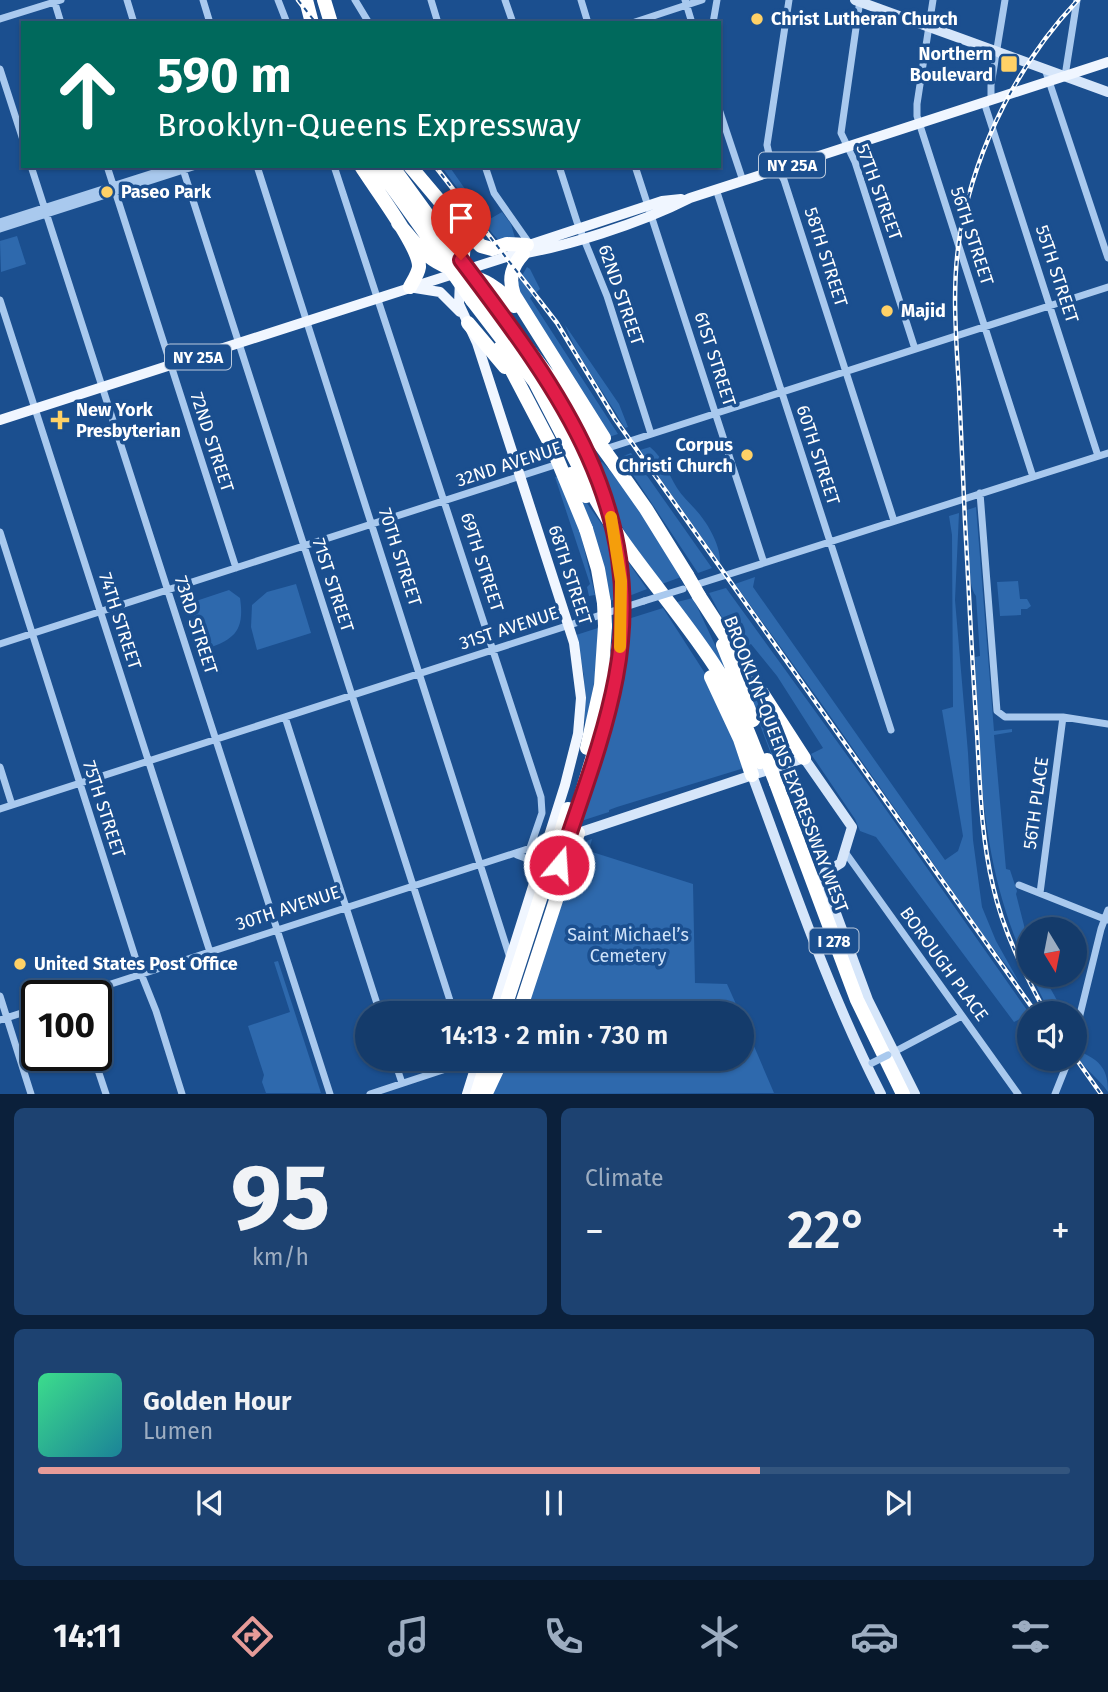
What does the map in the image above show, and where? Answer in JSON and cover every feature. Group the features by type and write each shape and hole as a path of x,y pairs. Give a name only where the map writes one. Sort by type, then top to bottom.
{"highway":[{"path":"306,0 311,21"},
{"path":"361,168 398,223 418,262 418,270 410,287"},
{"name":"I 278","path":"379,168 442,245"},
{"name":"I 278","path":"393,168 479,297"},
{"path":"412,168 474,241 485,248 508,244 522,249 512,268 511,285 514,295 540,336 595,441 619,561 622,620 611,701 507,1001"},
{"path":"398,223 427,254 442,264 486,280 499,289 540,336"},
{"path":"459,224 464,240 462,271"},
{"path":"479,297 500,348 544,430 586,529 598,569 606,626 604,663 597,706 572,811"},
{"name":"BROOKLYN-QUEENS EXPRESSWAY WEST","path":"479,297 535,360 595,441 617,464 646,509 685,582 699,596 731,664 760,766"},
{"name":"BROOKLYN-QUEENS EXPRESSWAY WEST","path":"479,297 535,382 564,451 727,686 760,766 772,784 857,1000 903,1094"},
{"path":"468,323 505,366 544,430 564,451 571,474 598,513 625,542"},
{"path":"699,596 804,758"},
{"name":"BROOKLYN-QUEENS EXPRESSWAY WEST","path":"772,784 849,1004 894,1094"},
{"path":"523,1001 578,833"},
{"path":"515,1001 555,863"},
{"path":"476,1071 477,1094"},
{"path":"486,1093 495,1071"}],"main road":[{"name":"NY 25A","path":"522,249 716,190 1108,62"},
{"path":"378,298 522,249"},
{"path":"462,271 459,300 468,323"},
{"path":"410,287 442,293 468,323"},
{"name":"NY 25A","path":"0,420 378,298"},
{"name":"68TH STREET","path":"468,323 477,343 569,626 580,680 580,717 565,785 497,1001"},
{"path":"467,1094 473,1071"}],"street":[{"path":"127,0 133,21"},
{"path":"203,0 209,21"},
{"path":"278,0 286,21"},
{"path":"355,0 368,21"},
{"path":"431,0 437,21"},
{"path":"505,0 512,21"},
{"path":"581,0 587,21"},
{"path":"643,21 685,3 702,0"},
{"path":"713,21 717,0"},
{"name":"58TH STREET","path":"789,0 768,145 784,180 894,521"},
{"name":"56TH STREET","path":"933,0 917,104 919,123 1033,477"},
{"name":"55TH STREET","path":"1004,0 988,101 1098,456"},
{"path":"1065,76 1077,0"},
{"path":"0,19 57,1 61,21"},
{"path":"858,1 1108,92"},
{"name":"57TH STREET","path":"858,1 841,135 855,162 915,349"},
{"path":"685,3 691,21"},
{"path":"0,69 21,134"},
{"path":"1045,69 1108,258"},
{"path":"721,114 743,181"},
{"name":"73RD STREET","path":"32,168 330,1094"},
{"name":"72ND STREET","path":"108,168 236,568"},
{"path":"114,189 170,168"},
{"path":"0,229 46,211 182,168"},
{"name":"71ST STREET","path":"182,168 450,1001"},
{"name":"70TH STREET","path":"258,168 482,864 510,959"},
{"name":"69TH STREET","path":"335,168 543,805 530,848"},
{"path":"486,168 494,193 522,249"},
{"name":"62ND STREET","path":"560,168 607,296 651,434"},
{"name":"61ST STREET","path":"636,168 764,563"},
{"name":"60TH STREET","path":"716,190 891,730"},
{"path":"0,222 46,211"},
{"name":"32ND AVENUE","path":"0,644 1108,287"},
{"name":"74TH STREET","path":"0,300 210,952"},
{"name":"31ST AVENUE","path":"0,809 569,626 644,601 685,582 764,563 1108,453"},
{"path":"980,493 997,711 1004,717 1063,717 1108,724"},
{"name":"75TH STREET","path":"0,532 79,783 182,1094"},
{"path":"285,717 376,1001"},
{"name":"56TH PLACE","path":"1040,893 1063,717"},
{"name":"30TH AVENUE","path":"112,984 578,833 760,766 804,758"},
{"name":"BROOKLYN-QUEENS EXPRESSWAY WEST","path":"804,758 852,827 839,864 823,878 868,1000 891,1053 915,1094"},
{"name":"BROOKLYN-QUEENS EXPRESSWAY WEST","path":"760,766 821,961 881,1094"},
{"path":"0,767 12,805"},
{"name":"BOROUGH PLACE","path":"845,852 1018,1094"},
{"path":"513,854 533,861 538,871"},
{"path":"1019,885 1106,920"},
{"path":"1084,1001 1108,910"},
{"path":"0,996 3,1018 31,1094"},
{"path":"3,1018 21,1013"},
{"path":"869,1065 962,1016"},
{"path":"98,1071 106,1094"},
{"path":"398,1071 402,1083"},
{"path":"370,1094 441,1071"},
{"path":"1055,1094 1064,1071"}],"green space":[{"path":"442,168 450,168 486,219 482,220"},
{"path":"502,212 511,224 515,238 500,242 483,223"},
{"path":"17,236 26,264 1,272 0,241"},
{"path":"527,267 540,289 530,298 618,434 609,437 576,380 524,302 517,284"},
{"path":"565,325 619,404 628,427 625,428 586,366"},
{"path":"650,447 662,461 679,491 708,527 716,541 720,563 640,450"},
{"path":"631,453 712,568 698,573 621,457"},
{"path":"602,462 635,502 681,577 662,584 629,538 587,469"},
{"path":"568,476 647,589 629,596 626,561 616,599 609,601 580,531 595,595 589,596 587,587 590,584 555,477"},
{"path":"976,507 994,731 1012,729 1012,732 994,735 1006,869 1010,870 1017,891 1022,917 1017,917 1017,942 992,855 981,778 975,657 980,656 976,596 969,568 967,510"},
{"path":"959,513 955,600 973,840 982,907 996,941 1017,979 735,584 755,577 753,587 945,860 958,851 963,836 942,710 953,707 952,535 949,516"},
{"path":"1018,581 1020,599 1027,599 1031,606 1021,609 1021,615 1000,616 997,582"},
{"path":"296,584 311,633 257,650 251,627 252,605 267,592"},
{"path":"726,588 870,787 1021,1001 1017,1001 1017,1020 1014,1022 876,837 860,831 855,819 811,754 823,748 777,676 751,644 739,650 709,593"},
{"path":"229,590 240,598 239,626 230,638 205,649 190,603"},
{"path":"693,598 732,681 677,602"},
{"path":"663,608 708,678 736,736 742,767 578,822 619,694 628,643 628,619"},
{"path":"598,628 595,678 585,730 584,676 576,635"},
{"path":"733,654 796,751 773,759"},
{"name":"Saint Michael’s Cemetery","path":"592,839 589,851 693,884 695,983 727,984 735,1001 528,1001 581,843"},
{"path":"278,961 321,1093 266,1093 262,1082 264,1075 248,1026 290,1012 274,962"},
{"path":"1037,987 1050,987 1057,1001 1044,1001"},
{"path":"754,1046 774,1093 492,1094 501,1071 754,1071"},
{"path":"1087,1055 1105,1072 1108,1092 1087,1068"}],"railway":[{"path":"298,0 314,21"},
{"path":"1040,1001 1002,919 983,829 955,289 961,229 968,198 989,136 1003,106 1037,50 1078,0"},
{"path":"437,168 557,323 615,419 1027,1001"},
{"path":"1085,1071 1101,1094"}],"slow traffic":[{"path":"611,517 621,581 620,647"}],"place":[{"name":"Christ Lutheran Church","path":"757,19"},
{"name":"Northern Boulevard","path":"1009,64"},
{"name":"Paseo Park","path":"107,192"},
{"name":"Majid","path":"887,311"},
{"name":"New York Presbyterian","path":"60,420"},
{"name":"Corpus Christi Church","path":"747,455"},
{"name":"United States Post Office","path":"20,964"}],"route":[{"path":"461,260 535,360 572,421 601,483 617,542 622,615 616,679 559,865"}]}
